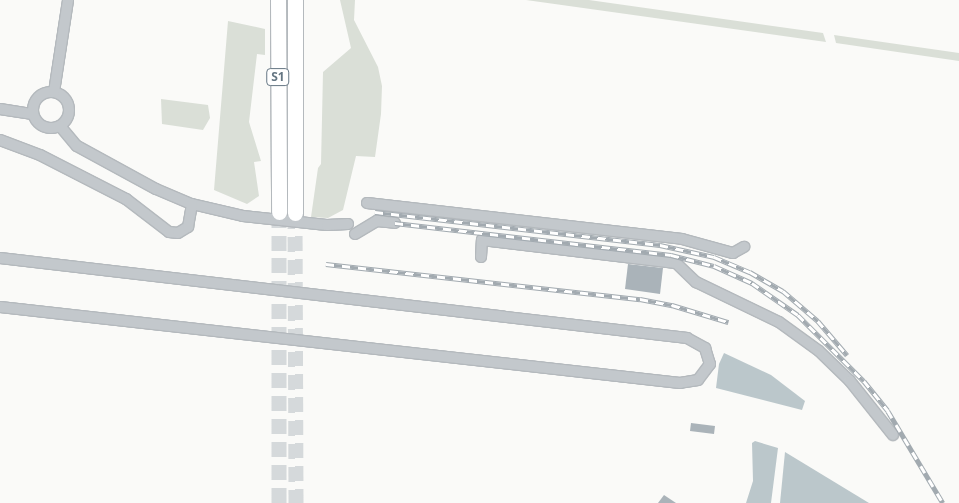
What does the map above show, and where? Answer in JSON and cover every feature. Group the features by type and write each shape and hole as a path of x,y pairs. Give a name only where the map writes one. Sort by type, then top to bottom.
{"highway":[{"name":"S1","path":"278,0 279,212"},
{"name":"S1","path":"295,0 296,213"}],"lane":[{"path":"54,92 68,0"},
{"path":"46,92 54,92 64,96 70,107 68,119 60,126 46,128 36,121 33,114 36,99 46,92"},
{"path":"0,109 33,114"},
{"path":"60,126 77,146 156,189 192,204 243,216 327,225 348,224"},
{"path":"0,140 40,155 126,199 169,232 178,232 188,227 192,204"},
{"path":"367,203 682,239 733,253 744,247"},
{"path":"355,234 377,222 395,223"},
{"path":"480,257 482,240 676,263 696,282 778,322 819,351 845,375 893,435"},
{"path":"0,258 688,338 706,348 710,364 698,380 680,383 0,306"}],"shaded area":[{"path":"340,0 355,0 354,20 378,67 382,86 381,114 375,157 356,156 343,210 328,218 311,217 318,168 321,164 323,72 351,48"},
{"path":"526,0 589,0 823,33 826,42"},
{"path":"228,21 265,29 265,55 257,54 249,122 261,161 254,162 259,196 247,204 214,190"},
{"path":"834,35 959,53 959,61 836,43"},
{"path":"161,99 208,105 210,118 203,130 162,124"},
{"path":"724,353 771,375 805,401 802,410 716,388 719,364"},
{"path":"755,441 778,448 771,503 746,503 753,481 752,443"},
{"path":"785,452 869,503 780,503"}],"building":[{"path":"628,264 663,268 660,294 625,289"},
{"path":"691,423 715,426 714,434 690,431"},
{"path":"664,495 676,503 658,503"}],"tunnel":[{"path":"279,212 279,503"},
{"path":"295,213 296,503"}],"railway":[{"path":"375,212 660,245 714,257 750,272 783,291 818,321 847,355"},
{"path":"395,223 671,255 714,266 752,283 798,315 864,381 888,411 943,503"},
{"path":"326,264 640,299 672,305 728,322"}]}
